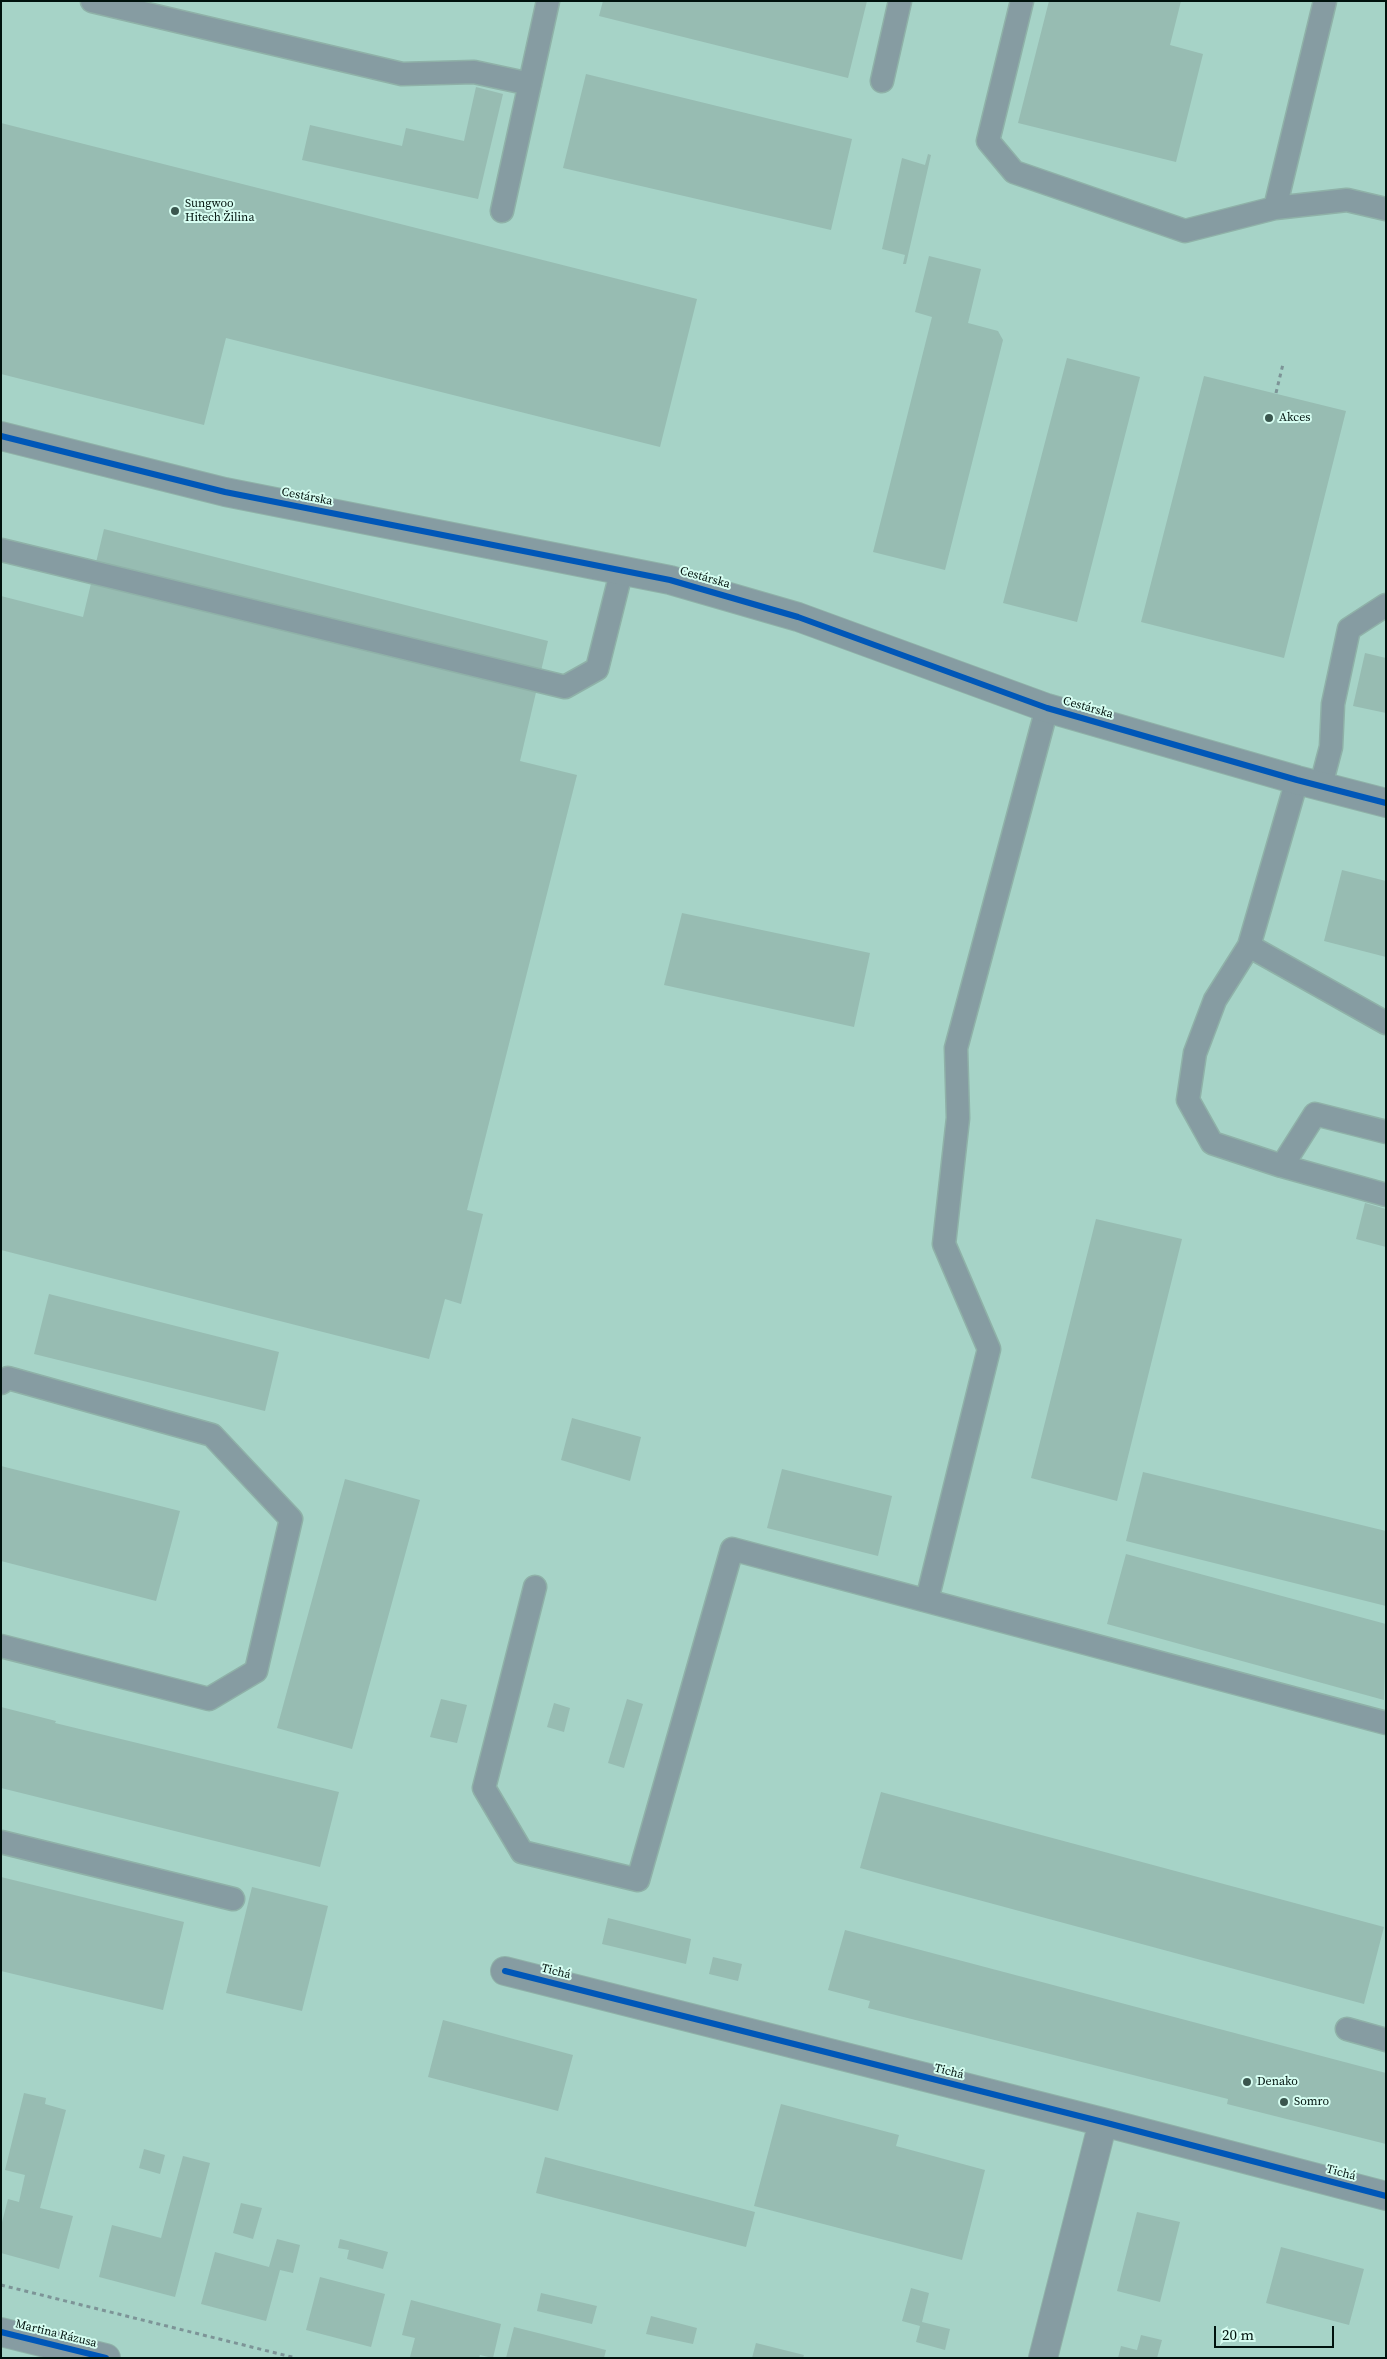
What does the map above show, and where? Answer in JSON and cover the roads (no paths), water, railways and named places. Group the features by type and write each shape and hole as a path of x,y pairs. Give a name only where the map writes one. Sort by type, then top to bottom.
{"street":[{"name":"Cestárska","path":"1,436 225,492 670,580 798,617 1046,708 1386,803"},
{"name":"Tichá","path":"505,1971 1103,2122 1386,2196"},
{"path":"1043,2358 1103,2122"},
{"name":"Martina Rázusa","path":"1,2332 106,2358"}],"lane":[{"path":"92,1 402,74 474,72 530,84"},
{"path":"502,212 548,1"},
{"path":"882,81 900,1"},
{"path":"1022,1 988,141 1014,172 1185,231 1275,208 1347,200 1386,209"},
{"path":"1275,208 1326,1"},
{"path":"1,550 565,687 597,670 622,570"},
{"path":"1386,605 1349,629 1332,704 1332,747 1309,783 1249,946 1215,1000 1194,1053 1188,1100 1212,1143 1282,1166 1386,1195"},
{"path":"928,1600 990,1349 944,1244 958,1118 956,1048 1046,708"},
{"path":"1249,946 1386,1023"},
{"path":"1282,1166 1315,1114 1386,1132"},
{"path":"1,1382 8,1378 212,1436 291,1519 256,1671 209,1699 1,1646"},
{"path":"535,1587 484,1788 522,1852 638,1880 732,1549 1386,1723"},
{"path":"1,1842 233,1899"},
{"path":"1346,2029 1386,2040"}],"place":[{"name":"Sungwoo Hitech Žilina","path":"175,211"},
{"name":"Akces","path":"1269,418"},
{"name":"Denako","path":"1247,2082"},
{"name":"Somro","path":"1284,2102"}]}
